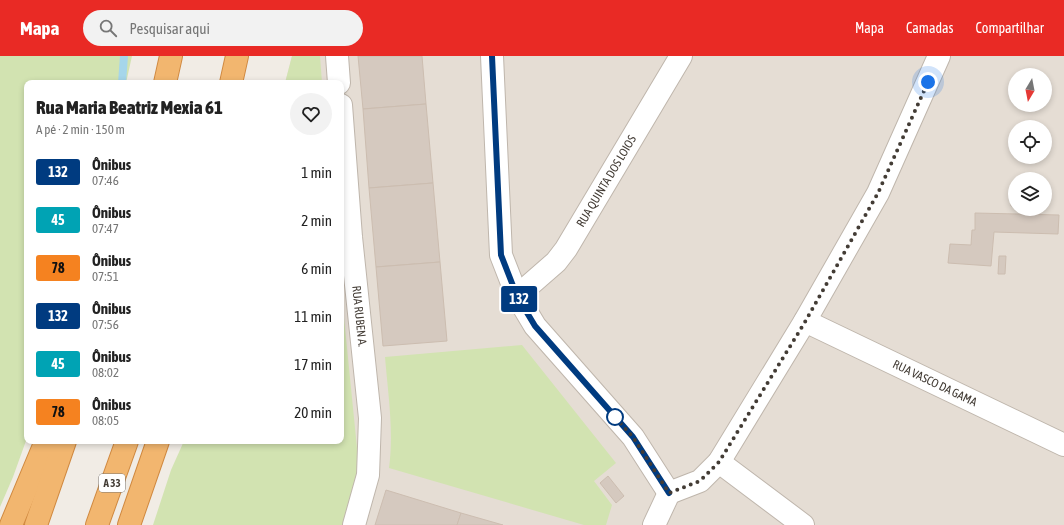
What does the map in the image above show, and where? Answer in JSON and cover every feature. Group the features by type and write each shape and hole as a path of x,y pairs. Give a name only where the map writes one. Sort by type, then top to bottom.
{"highway":[{"path":"166,80 171,56"},
{"path":"232,80 237,56"},
{"path":"11,525 45,444"},
{"path":"36,525 64,444"},
{"name":"A 33","path":"97,525 125,444"},
{"path":"129,525 157,444"}],"street":[{"path":"337,56 339,80"},
{"path":"492,56 501,255 517,296 535,326 633,437 669,493"},
{"name":"RUA QUINTA DOS LOIOS","path":"517,296 556,262 566,249 681,56"},
{"path":"654,525 669,493 700,481 719,462 805,322 878,193 939,56"},
{"name":"RUA RUBEN A.","path":"344,145 351,237 370,418 368,475 354,525"},
{"name":"RUA VASCO DA GAMA","path":"805,322 1064,445"},
{"path":"719,462 803,525"}],"shaded area":[{"path":"292,56 1064,56 1064,525 156,525 183,444 344,444 344,80 286,80"}],"green space":[{"path":"0,56 132,56 127,80 24,80 25,444 0,507"},
{"path":"292,56 320,56 322,80 286,80"},
{"path":"344,318 360,478 345,525 153,525 171,470 183,444 344,444"},
{"path":"522,345 616,463 594,481 612,505 606,525 584,525 389,468 391,426 385,357"}],"building":[{"path":"358,56 422,56 426,104 363,109"},
{"path":"426,104 433,183 369,188 363,109"},
{"path":"433,183 440,262 376,267 369,188"},
{"path":"975,213 1008,214 1008,216 1059,215 1058,234 994,232 991,266 948,263 950,244 971,245 972,230 975,230"},
{"path":"999,256 1006,256 1005,274 998,274"},
{"path":"440,262 447,341 383,346 376,267"},
{"path":"608,476 624,496 616,503 600,483"},
{"path":"386,490 461,513 457,525 375,525"},
{"path":"461,513 503,525 457,525"}],"waterway":[{"path":"122,80 124,56"}],"bus line":[{"name":"132","path":"492,56 501,255 517,296 535,326 633,437 669,493"}],"route":[{"path":"615,417 613,415 633,437 669,493 700,481 719,462 805,322 878,193 928,82"}]}
